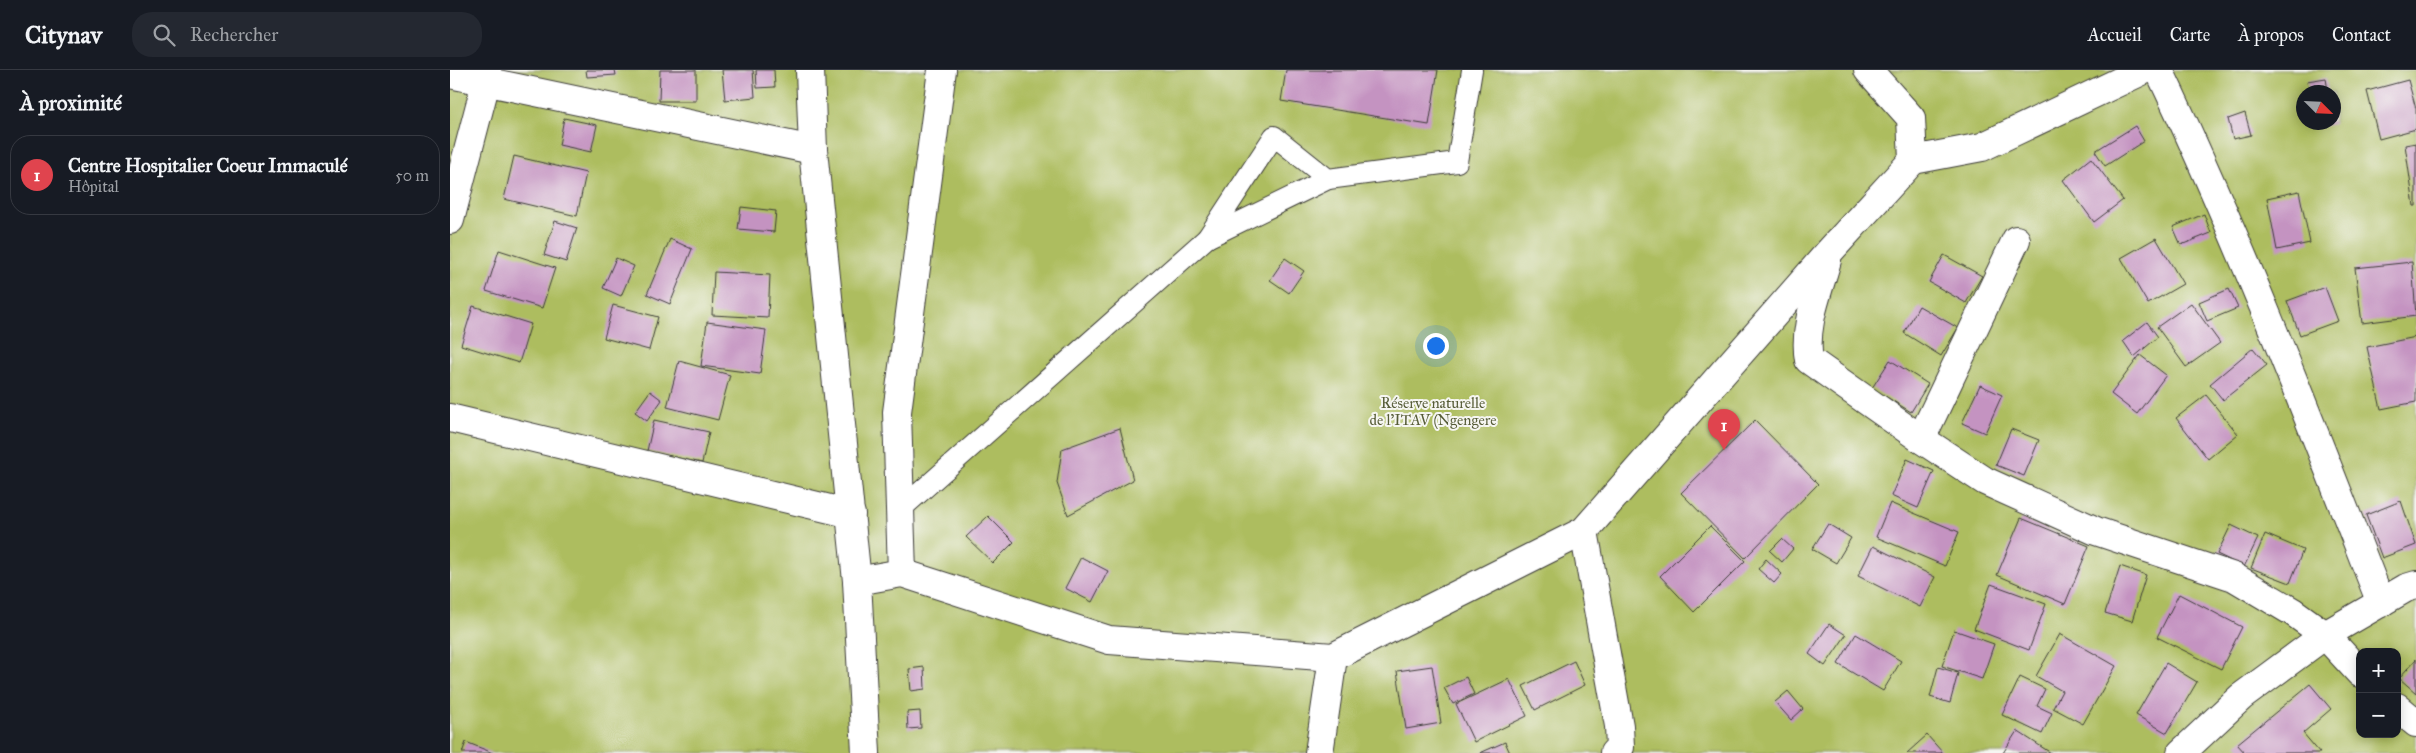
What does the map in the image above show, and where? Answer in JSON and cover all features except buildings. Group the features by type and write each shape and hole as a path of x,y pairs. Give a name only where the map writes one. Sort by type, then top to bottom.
{"main road":[{"path":"810,70 813,150 857,581 866,753"},
{"path":"902,573 897,412 942,70"},
{"path":"1868,70 1912,118 1913,160"},
{"path":"857,581 902,573 1109,640 1334,657 1584,531 1829,252 1913,160 1982,147 2144,70"},
{"path":"2159,70 2197,149 2266,309 2380,603"},
{"path":"450,74 486,76 813,150"},
{"path":"450,220 486,76"},
{"path":"1921,439 2016,240"},
{"path":"1829,252 1807,335 1806,343 1809,360 1921,439 1985,481 2096,531 2234,577 2294,612 2325,635 2356,669"},
{"path":"450,418 851,514"},
{"path":"1584,531 1619,726 1620,747 1614,753"},
{"path":"2181,753 2240,697 2325,635 2406,588 2416,585"},
{"path":"1319,753 1334,657"},
{"path":"2401,710 2416,723"}],"lane":[{"path":"1206,238 1328,179 1457,162 1472,70"},
{"path":"900,510 1206,238 1274,136 1328,179"}],"green space":[{"name":"Réserve naturelle de l'ITAV (Ngengere","path":"450,70 2416,70 2416,753 450,753"}],"place":[{"name":"Centre Hospitalier Coeur Immaculé","path":"1724,450"}]}
